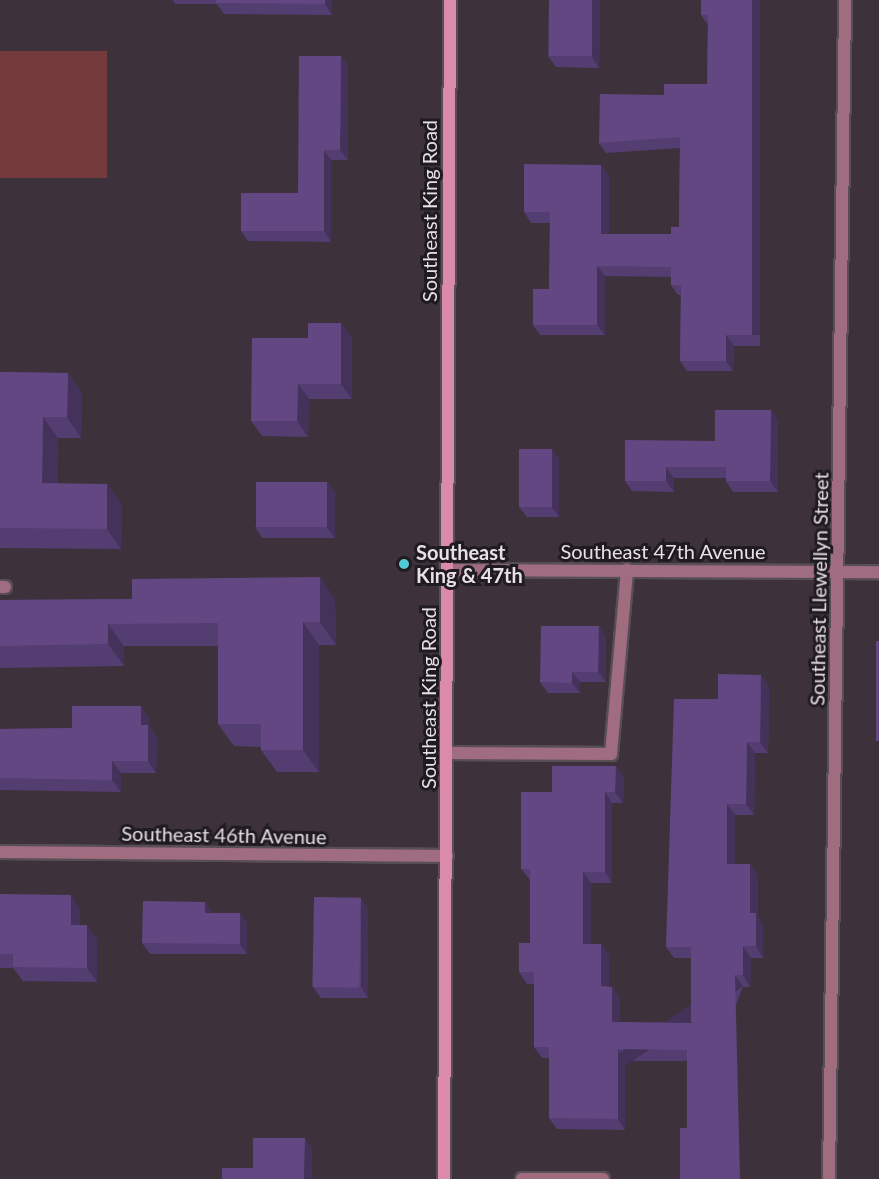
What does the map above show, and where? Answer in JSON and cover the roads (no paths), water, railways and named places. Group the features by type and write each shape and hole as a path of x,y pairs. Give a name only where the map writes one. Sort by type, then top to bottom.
{"main road":[{"name":"Southeast King Road","path":"444,1179 450,0"}],"street":[{"name":"Southeast Llewellyn Street","path":"829,1179 845,0"},
{"name":"Southeast 47th Avenue","path":"447,570 879,572"},
{"path":"447,753 611,754 627,570"},
{"name":"Southeast 46th Avenue","path":"0,852 447,856"},
{"path":"522,1179 603,1179"}],"place":[{"name":"Southeast King & 47th","path":"404,564"}]}
